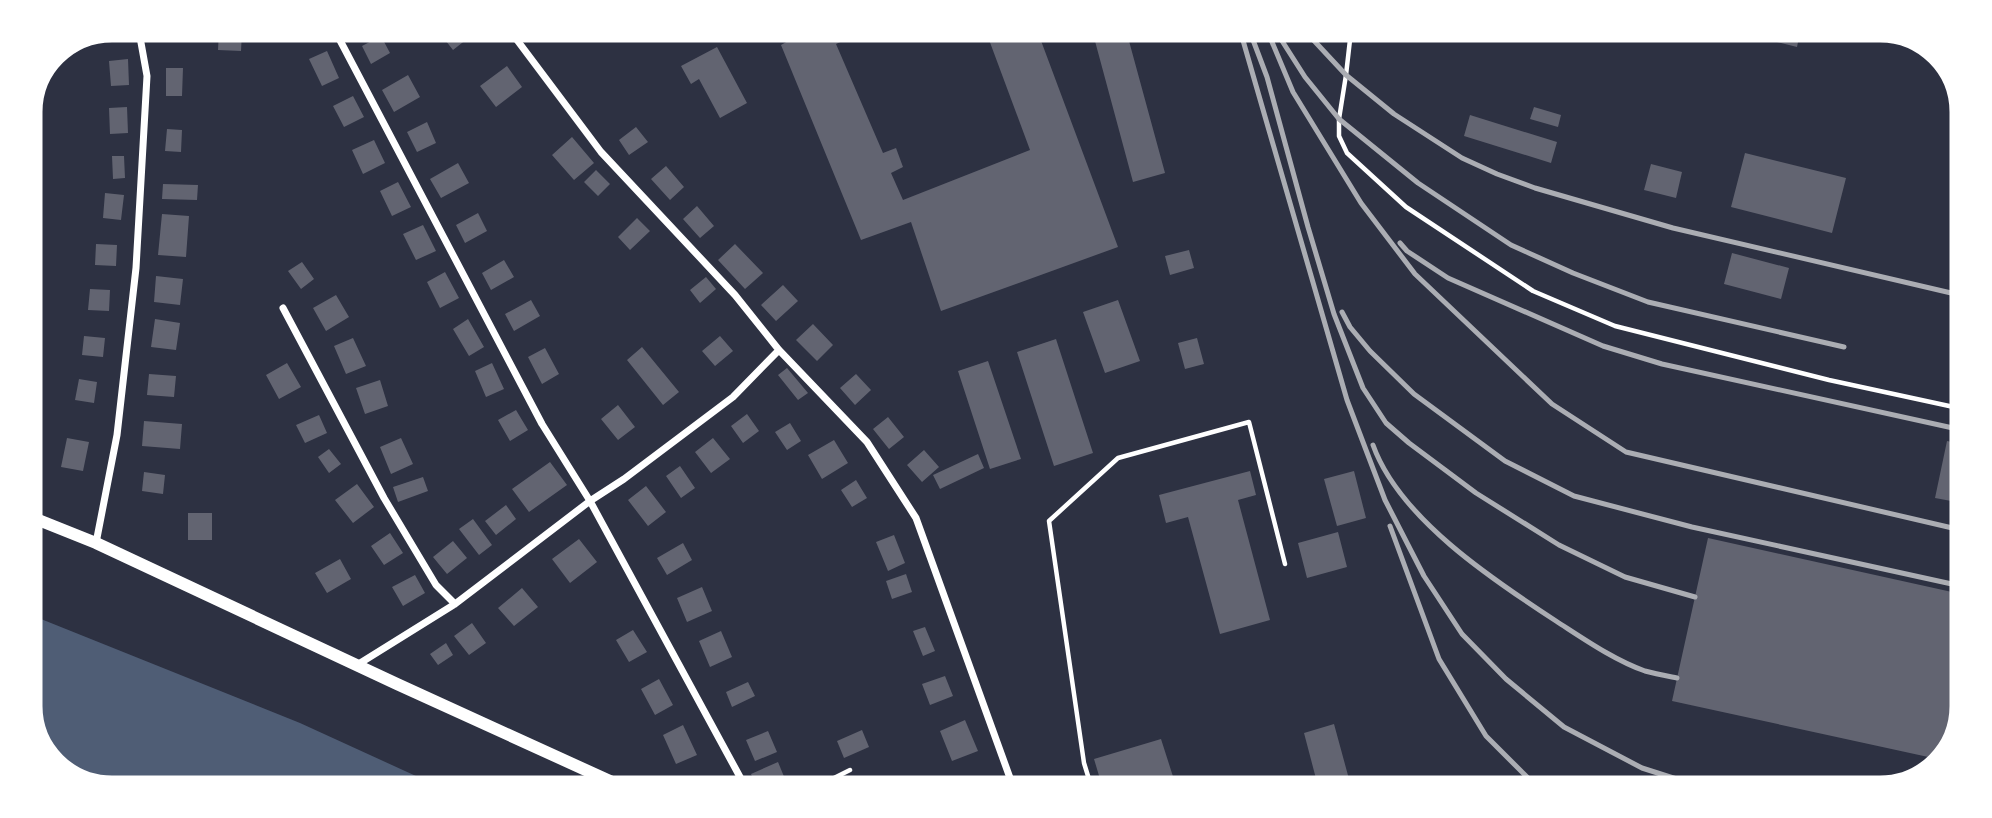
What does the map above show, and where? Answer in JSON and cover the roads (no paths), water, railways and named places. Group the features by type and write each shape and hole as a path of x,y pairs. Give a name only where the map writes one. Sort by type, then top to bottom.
{"street":[{"path":"96,543 117,435 136,268 147,76 140,39"},
{"path":"339,39 536,412 590,502 742,780"},
{"path":"516,39 601,152 735,295 779,350 867,442 916,518 1011,780"},
{"path":"283,307 384,498 436,585 455,604"},
{"path":"357,665 455,604 624,479 733,397 779,350"},
{"path":"39,520 96,543 608,780"}],"lane":[{"path":"1349,39 1339,119 1339,135 1347,153 1406,208 1533,291 1615,326 1829,380 1954,407"},
{"path":"1089,780 1084,763 1049,521 1118,458 1248,422 1285,564"},
{"path":"830,780 850,770"}],"water":[{"path":"39,618 300,723 425,780 113,780 84,774 57,754 42,729 39,710"}],"railway":[{"path":"1243,39 1347,400 1385,500 1424,576 1462,634 1506,679 1564,727 1642,768 1680,780"},
{"path":"1253,39 1267,77 1334,314 1363,388 1386,423 1476,493 1559,545 1625,577 1695,597"},
{"path":"1271,39 1293,92 1361,203 1415,274 1552,404 1626,452 1954,528"},
{"path":"1281,39 1305,77 1339,119 1418,183 1511,245 1648,302 1844,347"},
{"path":"1312,39 1346,75 1394,114 1462,158 1497,174 1535,188 1673,228 1953,294"},
{"path":"1400,243 1407,251 1448,278 1603,346 1662,364 1954,428"},
{"path":"1342,312 1350,327 1370,351 1414,394 1505,461 1574,496 1692,527 1954,584"},
{"path":"1373,445 1386,472 1404,498 1426,522 1477,567 1531,605 1611,655 1645,671 1677,678"},
{"path":"1390,526 1439,659 1486,736 1530,780"}]}
